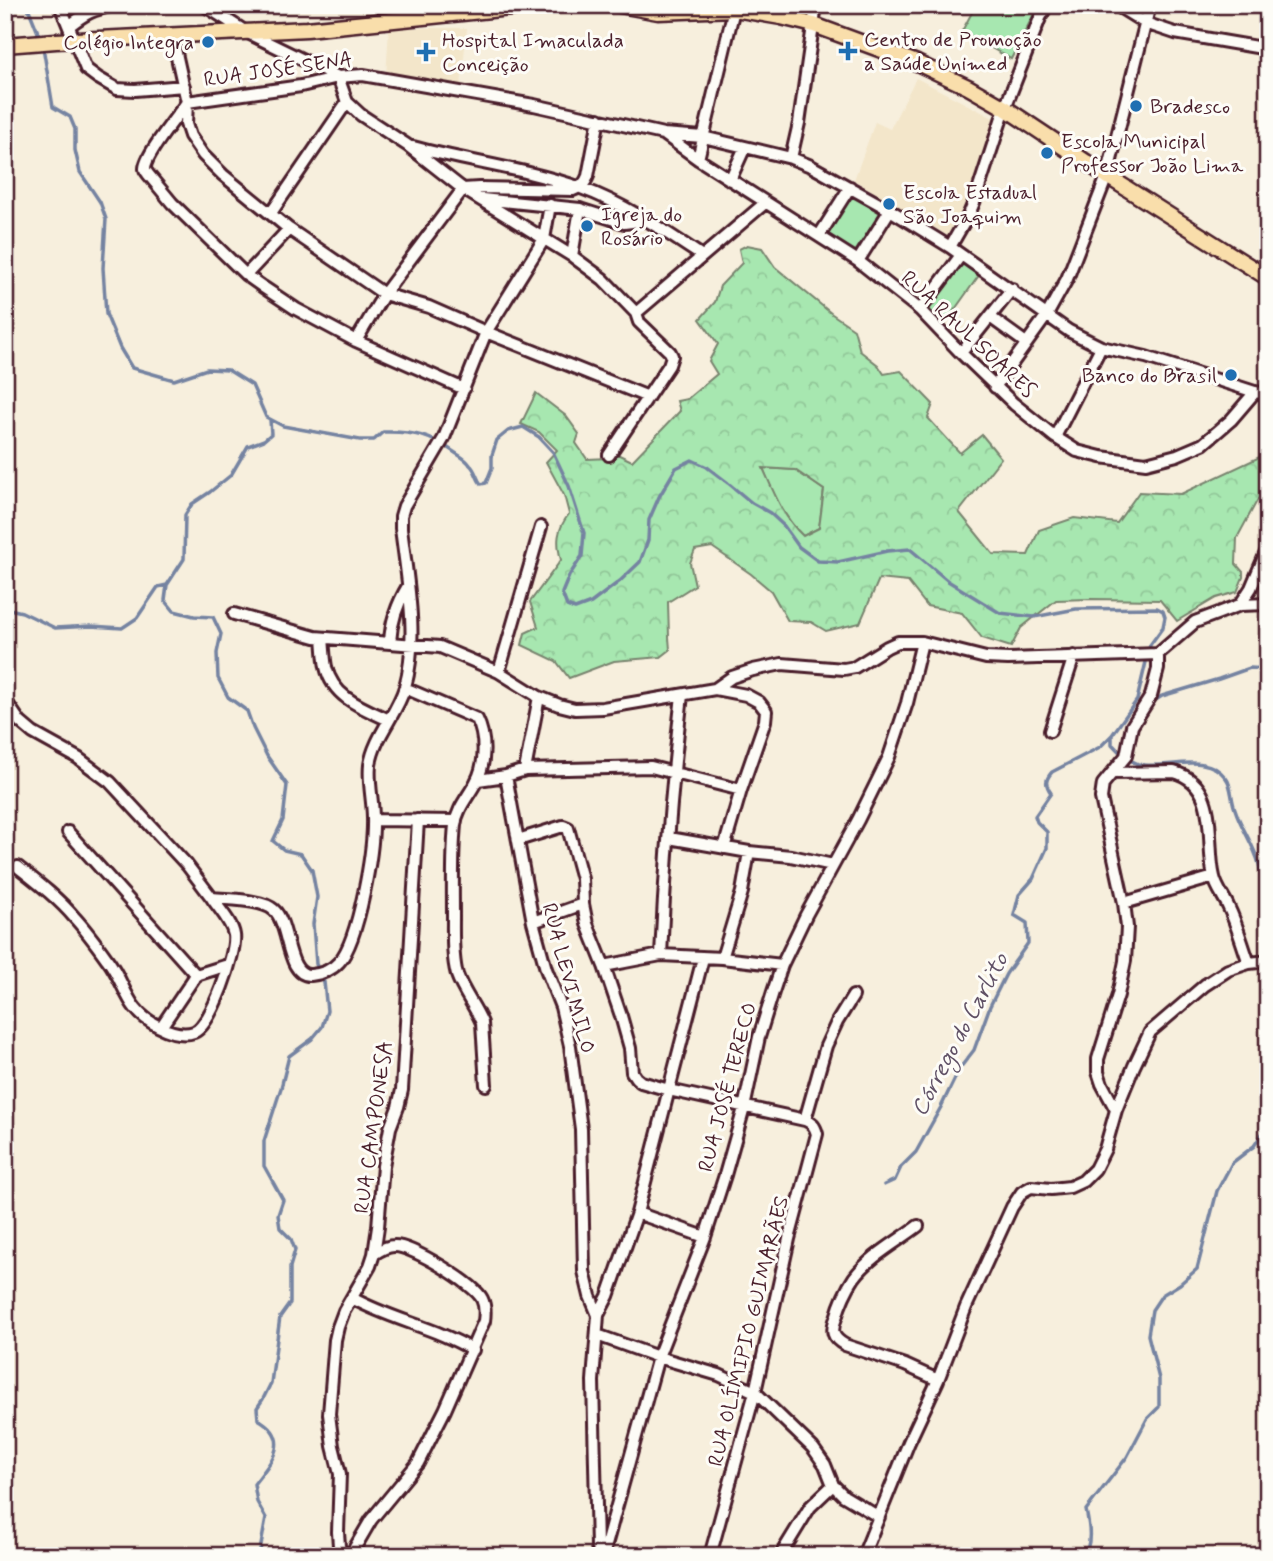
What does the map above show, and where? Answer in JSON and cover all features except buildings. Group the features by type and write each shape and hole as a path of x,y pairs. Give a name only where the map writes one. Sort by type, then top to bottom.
{"main road":[{"path":"11,44 56,41 72,33 173,35 307,29 465,9 540,5"},
{"path":"620,5 658,12 735,7 814,25 917,63 1005,108 1107,177 1268,278"}],"street":[{"name":"RUA JOSÉ SENA","path":"60,5 86,69 98,78 117,89 184,86"},
{"path":"72,33 85,13 115,5"},
{"path":"204,5 246,32 338,77 347,102 361,115 407,145 463,189 572,256 603,279 636,313 639,323 672,356 669,365 609,455"},
{"path":"790,158 799,123 816,5"},
{"path":"950,247 975,200 1005,108 1047,5"},
{"path":"1116,5 1145,23 1175,33 1268,49"},
{"path":"995,387 1047,315 1067,279 1107,177 1150,5"},
{"path":"698,159 735,7"},
{"path":"173,35 187,102 186,124 190,136 203,155 223,174 289,229 384,294 429,307 648,397"},
{"name":"RUA JOSÉ SENA","path":"187,102 363,75 534,106 663,134"},
{"path":"187,102 158,142 145,169 172,203 246,275 296,309 356,341 464,389"},
{"path":"271,213 347,102"},
{"path":"356,341 384,294 463,189 573,190 580,187 588,176 599,119"},
{"path":"663,134 703,137 790,158 811,166 950,247 1069,331 1101,347 1146,357 1268,394"},
{"name":"RUA RAUL SOARES","path":"663,134 765,203 858,261 920,310 995,387 1055,437 1077,451 1146,463 1177,455 1203,444 1231,420 1255,392"},
{"path":"407,145 580,187 648,220 702,256"},
{"path":"730,180 745,147"},
{"path":"819,236 850,187"},
{"path":"479,199 580,209 624,223 648,220"},
{"path":"636,313 765,203"},
{"path":"212,898 255,902 270,907 281,919 296,968 308,975 335,967 353,938 370,855 374,820 370,766 374,751 405,688 411,644 401,516 404,506 444,438 486,332 544,239 551,205"},
{"path":"572,256 580,209"},
{"path":"858,261 890,210"},
{"path":"246,275 289,229"},
{"path":"920,310 961,255"},
{"path":"961,353 1012,289"},
{"path":"990,317 1026,343"},
{"path":"1055,437 1101,347"},
{"path":"499,672 541,527"},
{"path":"1240,605 1251,588 1268,548"},
{"path":"390,642 396,610 408,586"},
{"path":"715,689 732,677 782,664 844,669 855,667 898,642 922,642 986,659 1153,655 1195,622 1240,605 1268,604"},
{"path":"234,614 315,638 440,647 499,672 539,697 575,709 603,708 715,689 746,695 759,702 766,711 765,721 724,848"},
{"path":"323,638 327,668 339,692 351,702 389,720"},
{"name":"RUA JOSÉ TERECO","path":"598,1553 658,1357 705,1237 744,1108 759,1037 782,965 889,757 907,703 922,642"},
{"path":"1116,1110 1102,1084 1098,1059 1118,995 1125,961 1127,927 1101,798 1108,777 1125,758 1132,726 1151,696 1158,669 1153,655"},
{"path":"1050,731 1074,656"},
{"path":"746,695 753,670"},
{"path":"405,688 477,719 484,742 478,780 466,796 456,821 453,879 454,962 462,987 482,1023 486,1085"},
{"path":"661,955 673,772 682,695"},
{"path":"525,770 539,697"},
{"path":"5,700 20,722 33,733 78,758 110,782 187,865 234,933 220,994 206,1023 194,1032 177,1033 144,1019 132,1005 110,962 74,916 18,867"},
{"path":"478,780 525,770 651,767 741,790"},
{"path":"1108,777 1174,772 1184,775 1201,792 1208,815 1214,877 1236,924 1249,963"},
{"name":"RUA LEVI MILO","path":"506,776 533,922 546,969 561,1007 570,1046 582,1129 584,1271 598,1315"},
{"path":"374,820 456,821"},
{"name":"RUA CAMPONESA","path":"343,1556 338,1532 340,1474 329,1414 335,1340 341,1319 374,1254 383,1166 390,1128 402,1090 418,820"},
{"path":"518,840 563,826 568,828 582,879 587,924 621,1016 632,1072 642,1082 744,1108 805,1120 826,1046 853,996"},
{"path":"68,832 196,975"},
{"path":"668,838 833,865"},
{"path":"722,958 742,892 749,852"},
{"path":"1124,903 1214,877"},
{"path":"533,922 583,904"},
{"path":"604,965 661,955 782,965"},
{"path":"598,1553 593,1381 598,1315 608,1296 637,1213 703,958"},
{"path":"863,1556 966,1307 1021,1192 1031,1187 1070,1187 1083,1181 1095,1169 1105,1149 1116,1110 1150,1032 1205,985 1228,970 1249,963 1268,961"},
{"path":"160,1027 196,975 228,965"},
{"name":"RUA OLÍMIPIO GUIMARÃES","path":"710,1556 755,1392 789,1239 817,1134 813,1124 805,1120"},
{"path":"637,1213 705,1237"},
{"path":"918,1226 878,1255 855,1277 840,1304 833,1325 833,1335 845,1345 905,1365 937,1380"},
{"path":"350,1556 371,1520 418,1463 473,1350 484,1321 485,1308 477,1292 447,1270 407,1247 395,1245 374,1254"},
{"path":"352,1298 378,1311 445,1335 473,1350"},
{"path":"597,1335 719,1375 755,1392 813,1448 825,1465 832,1485 844,1496 879,1517"},
{"path":"780,1556 810,1507 832,1485"}],"shaded area":[{"name":"Hospital Imaculada Conceição","path":"389,28 467,28 461,86 386,77"},
{"path":"916,78 997,120 966,210 950,237 854,180 875,122 890,129"}],"green space":[{"path":"976,5 1038,6 1011,59 962,31"},
{"path":"852,196 880,213 855,252 827,234"},
{"path":"747,245 762,248 775,267 854,329 860,351 878,365 884,374 901,371 933,404 928,418 960,453 982,435 1001,458 959,512 993,554 1028,555 1039,530 1074,518 1117,523 1139,492 1181,494 1268,453 1268,488 1258,499 1237,538 1236,564 1243,572 1243,577 1237,592 1216,598 1177,621 1160,600 1056,600 1021,628 1011,647 982,638 962,613 927,606 908,582 879,579 860,623 826,631 811,622 788,621 771,591 712,547 695,550 690,563 695,585 668,602 670,650 661,657 614,661 569,678 556,661 522,645 525,633 538,627 530,602 561,560 559,536 569,514 564,495 546,462 557,450 539,432 521,424 536,393 566,416 579,434 576,443 587,459 610,458 615,453 632,461 680,411 677,401 687,399 717,374 709,361 718,344 700,319 715,302 720,286 742,263 739,249","holes":["763,468 795,470 824,490 819,528 803,536 784,513"]},
{"path":"966,263 980,274 943,326 926,308 958,268"},
{"path":"763,468 795,470 824,490 819,528 803,536 796,529 779,504"}],"waterway":[{"path":"27,5 41,40"},
{"path":"43,47 53,107 70,117 75,129 75,150 80,172 100,202 106,219 103,268 106,314 120,348 132,368 174,380 207,369 228,370 252,385 266,417 283,426 360,440 374,440 383,432 404,432 422,436 464,459 474,469 481,484 486,483 492,468 492,455 497,440 508,431 523,427 539,437 553,452 569,486 584,533 582,556 562,593 567,606 575,609 591,603 640,562 648,540 649,520 659,497 676,468 692,460 707,467 752,503 770,513 784,526 799,547 818,561 838,562 887,551 910,549 948,581 1000,613 1034,617 1076,609 1157,608 1163,611 1165,617 1163,627 1150,645 1137,700 1112,735 1112,744 1138,764 1196,763 1208,765 1226,778 1238,816 1257,857 1262,887 1268,901"},
{"path":"259,1556 266,1518 257,1502 254,1484 272,1459 277,1443 275,1434 258,1419 257,1408 271,1383 280,1317 290,1303 290,1267 295,1250 291,1239 280,1228 278,1215 283,1200 264,1166 264,1141 289,1056 312,1039 322,1027 327,1011 324,982 316,964 313,924 317,897 312,870 301,854 284,850 273,841 283,820 287,785 267,756 247,711 228,697 218,678 217,653 221,634 213,617 174,611 165,600 167,585 184,559 185,515 192,504 231,475 248,446 271,434 270,420"},
{"path":"5,608 22,612 55,628 122,628 137,618 158,587 167,585"},
{"path":"1151,703 1162,696 1250,668 1268,669"},
{"name":"Córrego do Carlito","path":"884,1185 895,1180 901,1167 916,1152 960,1068 974,1050 990,1006 1006,974 1028,943 1027,923 1014,915 1019,895 1033,879 1047,848 1047,832 1035,816 1051,793 1047,785 1048,777 1052,772 1100,747 1112,735"},
{"path":"1083,1556 1089,1540 1086,1510 1127,1457 1147,1419 1159,1407 1159,1379 1148,1335 1152,1310 1162,1295 1197,1269 1217,1191 1232,1163 1254,1146 1268,1125"}],"place":[{"name":"Colégio Integra","path":"208,42"},
{"name":"Centro de Promoção a Saúde Unimed","path":"848,51"},
{"name":"Hospital Imaculada Conceição","path":"426,52"},
{"name":"Bradesco","path":"1136,106"},
{"name":"Escola Municipal Professor João Lima","path":"1047,153"},
{"name":"Escola Estadual São Joaquim","path":"889,204"},
{"name":"Igreja do Rosário","path":"587,226"},
{"name":"Banco do Brasil","path":"1231,375"}]}
